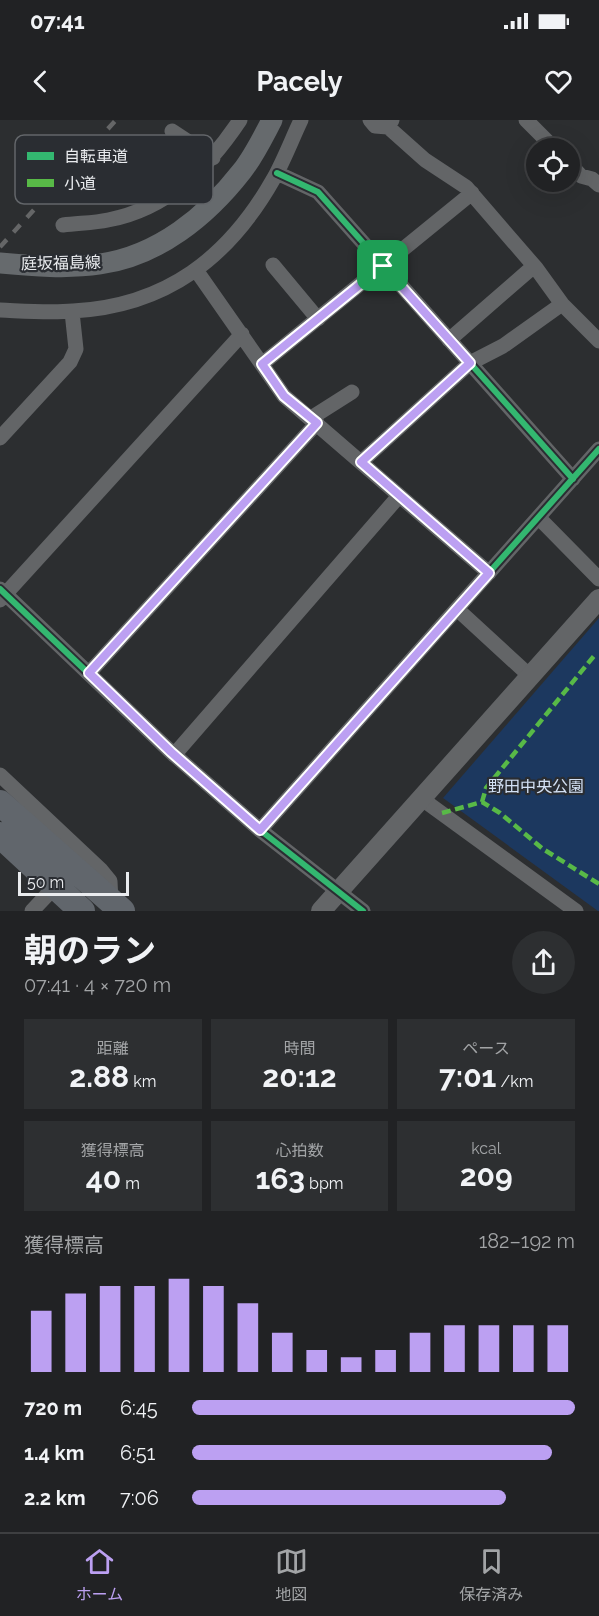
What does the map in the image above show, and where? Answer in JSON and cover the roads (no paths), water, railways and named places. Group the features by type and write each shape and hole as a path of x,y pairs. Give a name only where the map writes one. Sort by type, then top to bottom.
{"highway":[{"path":"0,803 116,906"},
{"path":"0,835 82,911"}],"main road":[{"name":"庭坂福島線","path":"213,203 243,170 272,120"},
{"name":"庭坂福島線","path":"3,264 68,266 100,264 133,256 166,240 195,222 212,204"}],"street":[{"path":"213,158 240,120"},
{"path":"0,310 72,312 133,302 167,288 196,270 220,250 248,219 277,173 301,120"},
{"path":"370,120 375,126 390,124 425,160 466,187 534,266 562,304 599,341"},
{"path":"526,120 544,138"},
{"path":"172,131 178,135"},
{"path":"277,173 318,192 573,479"},
{"path":"580,175 597,179"},
{"path":"262,364 472,193"},
{"path":"63,225 108,220 141,211 155,204"},
{"path":"273,265 318,319"},
{"path":"449,340 534,266"},
{"path":"196,270 284,396 489,573"},
{"path":"361,462 470,363 503,346 562,304"},
{"path":"0,438 70,362 75,349 72,312"},
{"path":"242,334 2,594 174,755 260,830 363,911"},
{"path":"89,673 314,420 352,392"},
{"path":"260,830 599,449"},
{"path":"174,755 399,496"},
{"path":"539,518 599,579"},
{"path":"321,911 599,599"},
{"path":"457,609 531,677"},
{"path":"0,775 101,870 110,881 116,906"},
{"path":"422,799 576,911"},
{"path":"0,850 65,911"},
{"path":"33,911 47,895"}],"railway":[{"path":"102,135 116,120"},
{"path":"0,247 39,204"}],"park label":[{"name":"野田中央公園","path":"536,786"}]}
